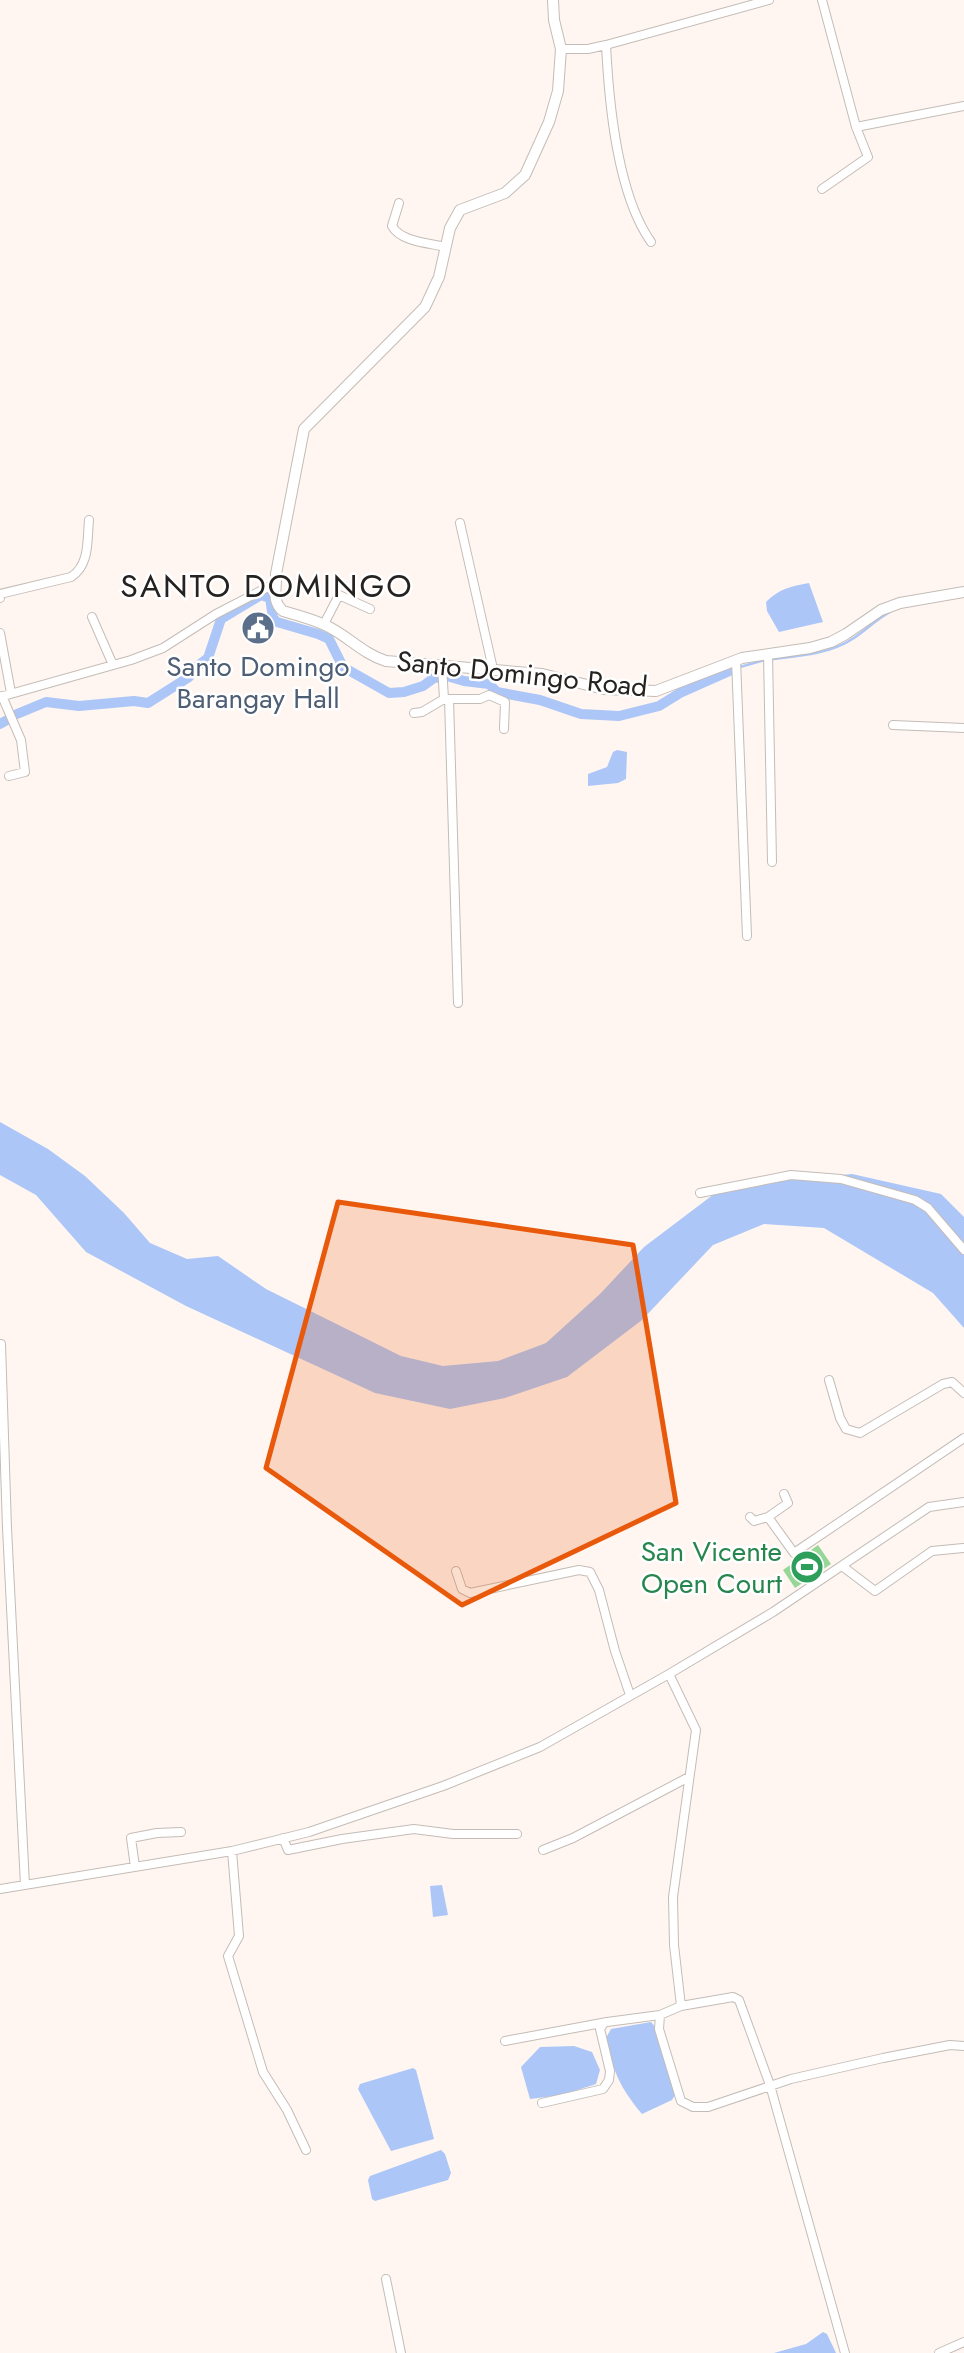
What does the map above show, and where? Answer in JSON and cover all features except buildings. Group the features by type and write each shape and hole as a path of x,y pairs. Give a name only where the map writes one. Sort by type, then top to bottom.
{"street":[{"name":"Santo Domingo Road","path":"553,0 554,20 561,49 555,101 549,122 525,175 505,193 460,210 450,228 439,276 425,307 304,429 276,574 274,595 278,607 324,624 350,639 372,657 386,661 443,673 493,669 541,674 604,689 656,691 736,660 831,642 881,610 900,603 964,592"},
{"path":"561,49 588,49 606,45 769,0"},
{"path":"822,0 856,127 868,157 822,189"},
{"path":"606,45 608,91 616,146 639,225 651,242"},
{"path":"856,127 964,106"},
{"path":"400,203 392,226 396,232 404,237 446,247"},
{"path":"0,598 0,594 71,577 79,572 84,565 89,520"},
{"path":"460,523 493,669"},
{"path":"4,696 163,649 216,614 276,583"},
{"path":"324,624 340,595 370,609"},
{"path":"92,617 113,665"},
{"path":"0,634 4,696 21,740 25,772 9,776"},
{"path":"768,654 772,862"},
{"path":"736,660 747,936"},
{"path":"443,673 447,699 458,1003"},
{"path":"414,713 422,712 447,699 480,699 489,695 505,702 504,729"},
{"path":"893,725 964,728"},
{"path":"700,1193 791,1175 841,1179 915,1200 928,1208 964,1250"},
{"path":"1,1343 25,1885"},
{"path":"829,1380 846,1429 860,1433 943,1384 952,1382 964,1393"},
{"path":"768,1517 794,1553 964,1437"},
{"path":"750,1517 754,1521 768,1517 788,1503 784,1494"},
{"path":"0,1888 232,1851 309,1832 443,1786 540,1747 669,1674 773,1612 929,1507 964,1502"},
{"path":"842,1566 874,1591 932,1551 964,1548"},
{"path":"456,1571 462,1588 470,1594 579,1570 590,1572 599,1590 630,1695"},
{"path":"669,1674 696,1730 673,1897 674,1945 681,2007"},
{"path":"543,1850 573,1838 689,1777"},
{"path":"283,1838 288,1850 414,1829 453,1834 517,1834"},
{"path":"135,1867 131,1838 181,1832"},
{"path":"232,1851 239,1936 228,1956 263,2072 287,2110 306,2150"},
{"path":"505,2041 660,2015 681,2007 733,1997 739,2000 770,2085 845,2353"},
{"path":"660,2015 659,2029 681,2101 693,2107 708,2107 770,2085 883,2058 950,2045 964,2046"},
{"path":"542,2103 603,2090 609,2080 610,2071 600,2029 604,2023"},
{"path":"386,2279 401,2353"},
{"path":"940,2353 964,2342"}],"highlighted area":[{"path":"338,1202 633,1245 676,1503 462,1605 266,1468"}],"green space":[{"name":"San Vicente Open Court","path":"818,1545 831,1564 795,1588 783,1570"}],"water":[{"path":"809,583 823,622 779,632 767,611 766,602 786,589"},
{"path":"613,752 627,752 626,779 618,783 588,786 588,774 607,767"},
{"path":"0,1122 48,1149 85,1176 124,1213 150,1243 187,1259 218,1256 266,1289 401,1356 443,1366 498,1361 546,1343 600,1294 644,1247 718,1191 770,1181 852,1174 941,1194 964,1217 964,1328 933,1293 824,1228 764,1224 713,1245 642,1320 567,1377 505,1398 450,1409 375,1393 186,1306 86,1252 36,1195 0,1175"},
{"path":"442,1885 448,1915 433,1917 430,1886"},
{"path":"651,2022 657,2029 675,2095 672,2100 642,2114 618,2079 606,2038 611,2029"},
{"path":"574,2046 592,2052 600,2070 596,2084 562,2095 530,2099 521,2067 540,2047"},
{"path":"413,2068 416,2070 434,2139 391,2151 358,2089 360,2084"},
{"path":"441,2150 451,2173 448,2180 375,2201 372,2199 368,2180 370,2176"},
{"path":"823,2332 827,2334 836,2353 774,2353 806,2344"}],"waterway":[{"path":"17,714 46,702 79,706 134,701 148,703 189,677 195,668 208,658 221,619 261,595 270,598 273,618 277,622 329,639 343,667 389,693 404,692 423,686 434,678 447,676 489,684 497,692 540,700 581,714 619,716 659,706 680,693 734,669"},
{"path":"773,659 835,648 890,612"},
{"path":"740,667 765,660"},
{"path":"0,724 9,719"}],"place":[{"name":"Santo Domingo Barangay Hall","path":"258,628"},
{"name":"San Vicente Open Court","path":"807,1567"}],"district":[{"name":"SANTO DOMINGO","path":"267,586"}]}
